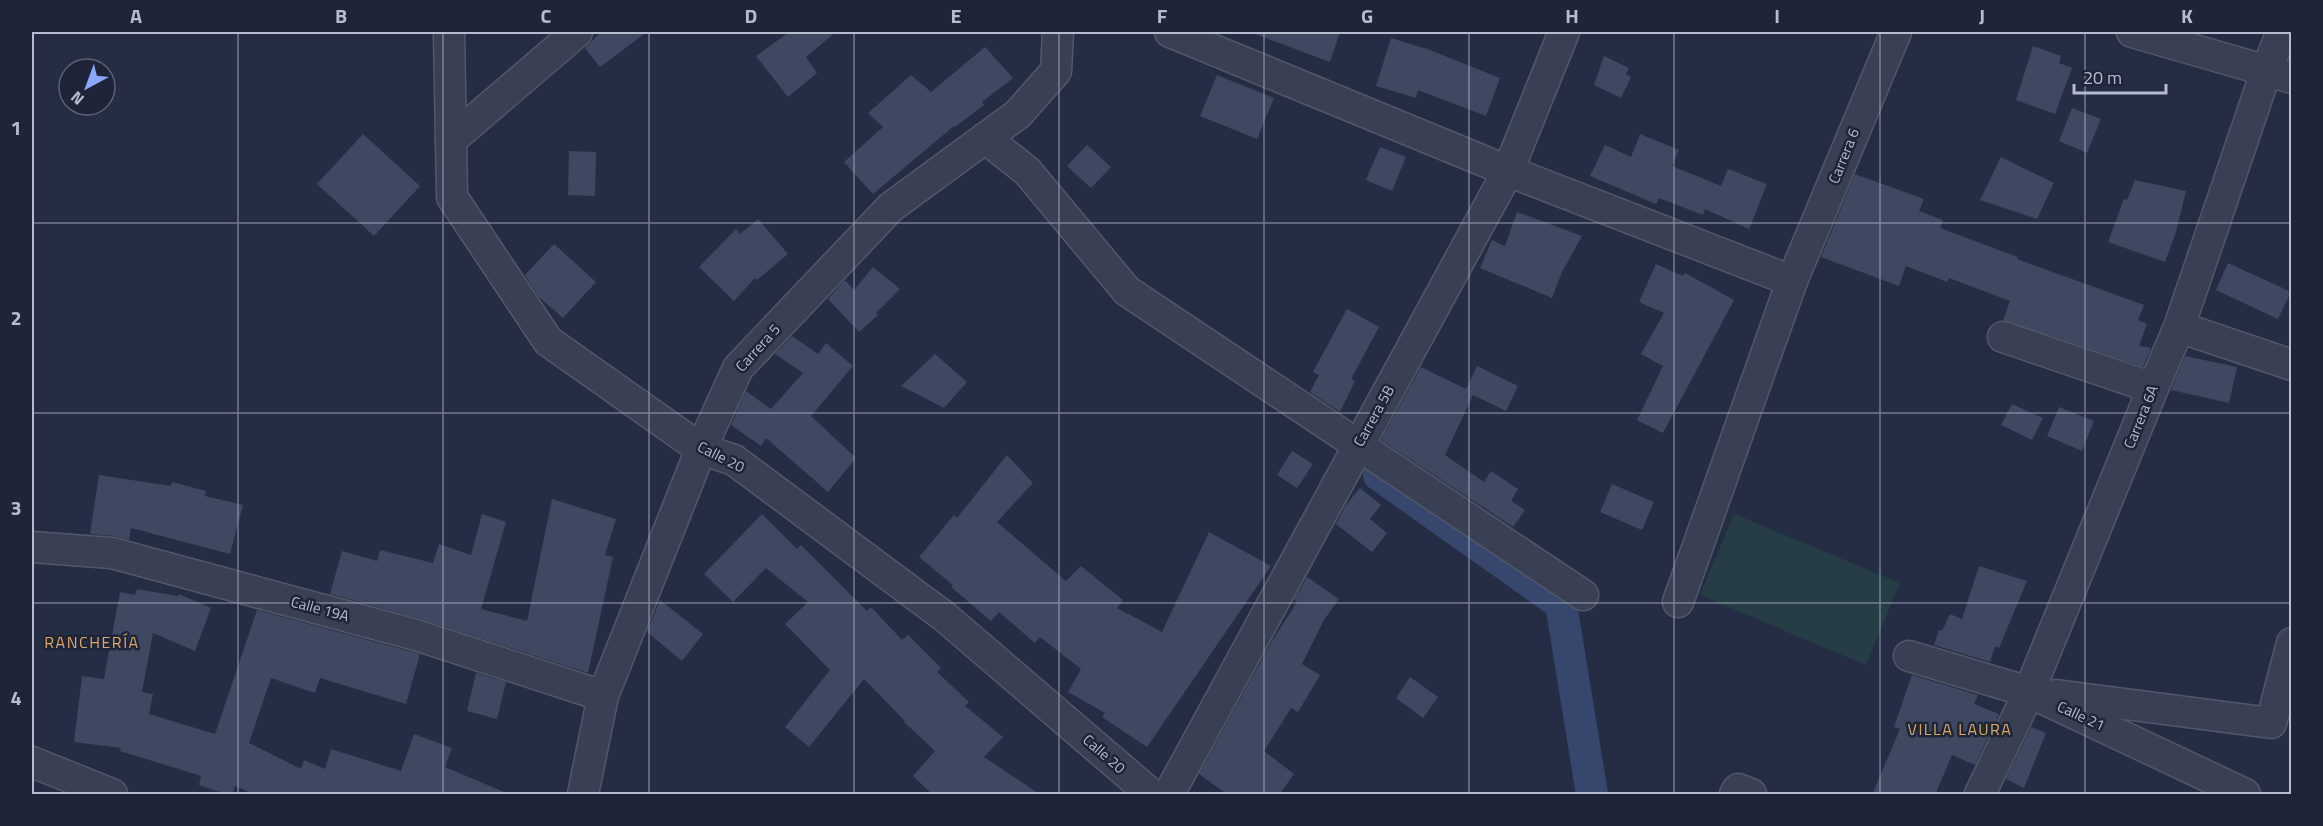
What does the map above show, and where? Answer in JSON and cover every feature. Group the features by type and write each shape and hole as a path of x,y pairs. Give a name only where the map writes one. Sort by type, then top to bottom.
{"street":[{"name":"Calle 20","path":"449,32 452,197 548,341 701,449 734,460 945,617 1151,795"},
{"path":"451,140 578,32"},
{"name":"Carrera 5","path":"583,795 603,696 701,449 738,368 891,207 1018,114 1056,71 1058,32"},
{"path":"1170,32 1508,171 1792,281"},
{"name":"Carrera 5B","path":"1169,795 1508,171 1564,32"},
{"name":"Carrera 6","path":"1678,602 1792,281 1896,32"},
{"path":"2132,32 2279,74"},
{"name":"Carrera 6A","path":"1980,795 2029,692 2179,327 2279,74 2282,32"},
{"path":"985,138 1027,171 1127,291 1583,596"},
{"path":"2179,327 2292,365"},
{"path":"2003,337 2152,388"},
{"name":"Calle 19A","path":"32,547 112,553 416,635 603,696"},
{"path":"2029,692 2271,723 2292,643"},
{"name":"Calle 21","path":"1909,656 2029,692 2245,795"},
{"path":"32,762 112,795"},
{"path":"1735,795 1738,789 1751,795"}],"shaded area":[{"path":"1734,514 1900,583 1866,665 1700,595"}],"building":[{"path":"601,32 647,32 600,67 585,48"},
{"path":"789,32 836,32 806,57 817,73 788,97 756,56"},
{"path":"1255,32 1340,32 1330,62 1255,34"},
{"path":"1391,38 1430,50 1500,78 1486,116 1418,90 1416,98 1376,86"},
{"path":"2033,46 2061,56 2059,63 2072,68 2055,114 2016,100"},
{"path":"985,47 1013,78 982,102 984,105 954,126 873,194 844,162 883,127 868,113 911,75 931,92"},
{"path":"1604,56 1629,68 1626,74 1631,77 1621,98 1594,85"},
{"path":"1217,75 1274,98 1257,139 1200,116"},
{"path":"2072,108 2101,119 2087,153 2059,141"},
{"path":"363,134 420,186 374,236 317,184"},
{"path":"1640,134 1679,150 1672,166 1721,186 1728,169 1767,184 1749,229 1705,209 1703,215 1659,198 1656,204 1590,176 1605,145 1631,157"},
{"path":"1087,145 1111,167 1091,188 1067,166"},
{"path":"1380,147 1406,157 1392,191 1366,180"},
{"path":"569,151 596,152 595,196 568,195"},
{"path":"2001,157 2054,183 2037,219 1980,200"},
{"path":"1855,174 1924,199 1919,211 1943,220 1940,228 2018,257 2017,259 2144,305 2138,320 2147,324 2139,346 2151,348 2143,367 2003,320 2010,301 1949,278 1947,282 1906,266 1899,286 1821,257"},
{"path":"2135,180 2186,191 2176,232 2165,262 2108,242 2124,199 2127,200"},
{"path":"1517,212 1582,236 1562,272 1552,298 1480,268 1492,240 1505,246"},
{"path":"758,219 788,254 757,280 755,278 734,301 699,267 736,229 740,234"},
{"path":"554,244 596,282 563,318 539,297 525,275"},
{"path":"2228,263 2291,292 2278,319 2216,290"},
{"path":"1656,264 1683,276 1685,273 1734,300 1663,433 1637,420 1663,366 1641,354 1664,313 1639,302"},
{"path":"873,267 900,289 876,313 878,315 859,332 828,299 845,280 854,290"},
{"path":"1347,309 1379,327 1351,379 1355,381 1340,412 1310,392 1319,375 1313,372"},
{"path":"792,336 818,354 826,343 853,366 811,416 856,458 828,492 766,438 761,446 731,425 746,391 771,409 803,373 775,354"},
{"path":"935,354 967,382 944,408 901,386"},
{"path":"2185,356 2237,367 2229,403 2171,390"},
{"path":"1477,366 1518,386 1506,411 1473,395 1445,455 1484,482 1491,471 1518,489 1511,501 1525,510 1513,527 1381,440 1421,367 1466,389"},
{"path":"2012,404 2043,418 2032,440 2001,425"},
{"path":"2059,407 2094,421 2082,451 2047,436"},
{"path":"1292,451 1313,464 1297,488 1277,475"},
{"path":"1007,455 1033,483 997,522 1066,581 1081,566 1123,600 1117,608 1162,632 1209,532 1271,566 1147,747 1102,717 1105,713 1068,692 1081,669 1040,637 1035,643 999,612 991,621 919,557 954,515 957,518"},
{"path":"99,475 171,486 172,482 206,491 205,496 243,505 230,554 131,528 129,540 90,534"},
{"path":"1612,484 1654,502 1642,530 1600,512"},
{"path":"1360,488 1381,505 1370,519 1387,533 1372,552 1336,524 1346,505"},
{"path":"552,499 616,519 605,555 613,557 588,673 421,619 330,594 342,551 377,561 380,550 433,563 439,544 471,555 482,514 506,522 481,609 527,621"},
{"path":"762,514 797,549 801,545 867,611 871,607 902,640 908,635 941,668 937,672 969,702 965,706 1003,737 984,757 1041,795 933,795 913,776 935,751 864,679 809,747 785,727 830,670 785,624 808,602 766,568 733,602 704,574"},
{"path":"1979,566 2027,581 1999,648 1995,646 1990,662 1934,645 1939,630 1942,631 1950,614 1962,619"},
{"path":"1307,577 1339,599 1324,620 1302,664 1320,675 1298,712 1291,708 1264,751 1294,774 1279,795 1228,795 1199,774 1272,641 1297,602 1294,600"},
{"path":"137,589 178,596 179,594 211,608 195,651 153,633 142,692 153,694 149,714 215,734 257,610 420,654 406,704 320,678 315,693 271,678 249,743 301,769 304,760 325,769 331,749 401,771 414,734 452,748 445,767 511,795 256,795 235,786 232,795 228,795 199,785 201,776 120,751 121,748 74,742 82,676 104,679 120,592 135,595"},
{"path":"660,600 703,634 682,661 647,632"},
{"path":"476,673 506,682 497,719 467,711"},
{"path":"1912,675 1978,695 1974,704 1999,714 1975,765 1952,755 1935,795 1872,795 1900,729 1894,727"},
{"path":"1410,677 1438,697 1423,718 1396,698"},
{"path":"2031,727 2046,733 2024,788 2006,779"}],"waterway":[{"path":"1379,475 1561,604 1592,794"}],"district":[{"name":"RANCHERÍA","path":"92,642"},
{"name":"VILLA LAURA","path":"1960,729"}]}
